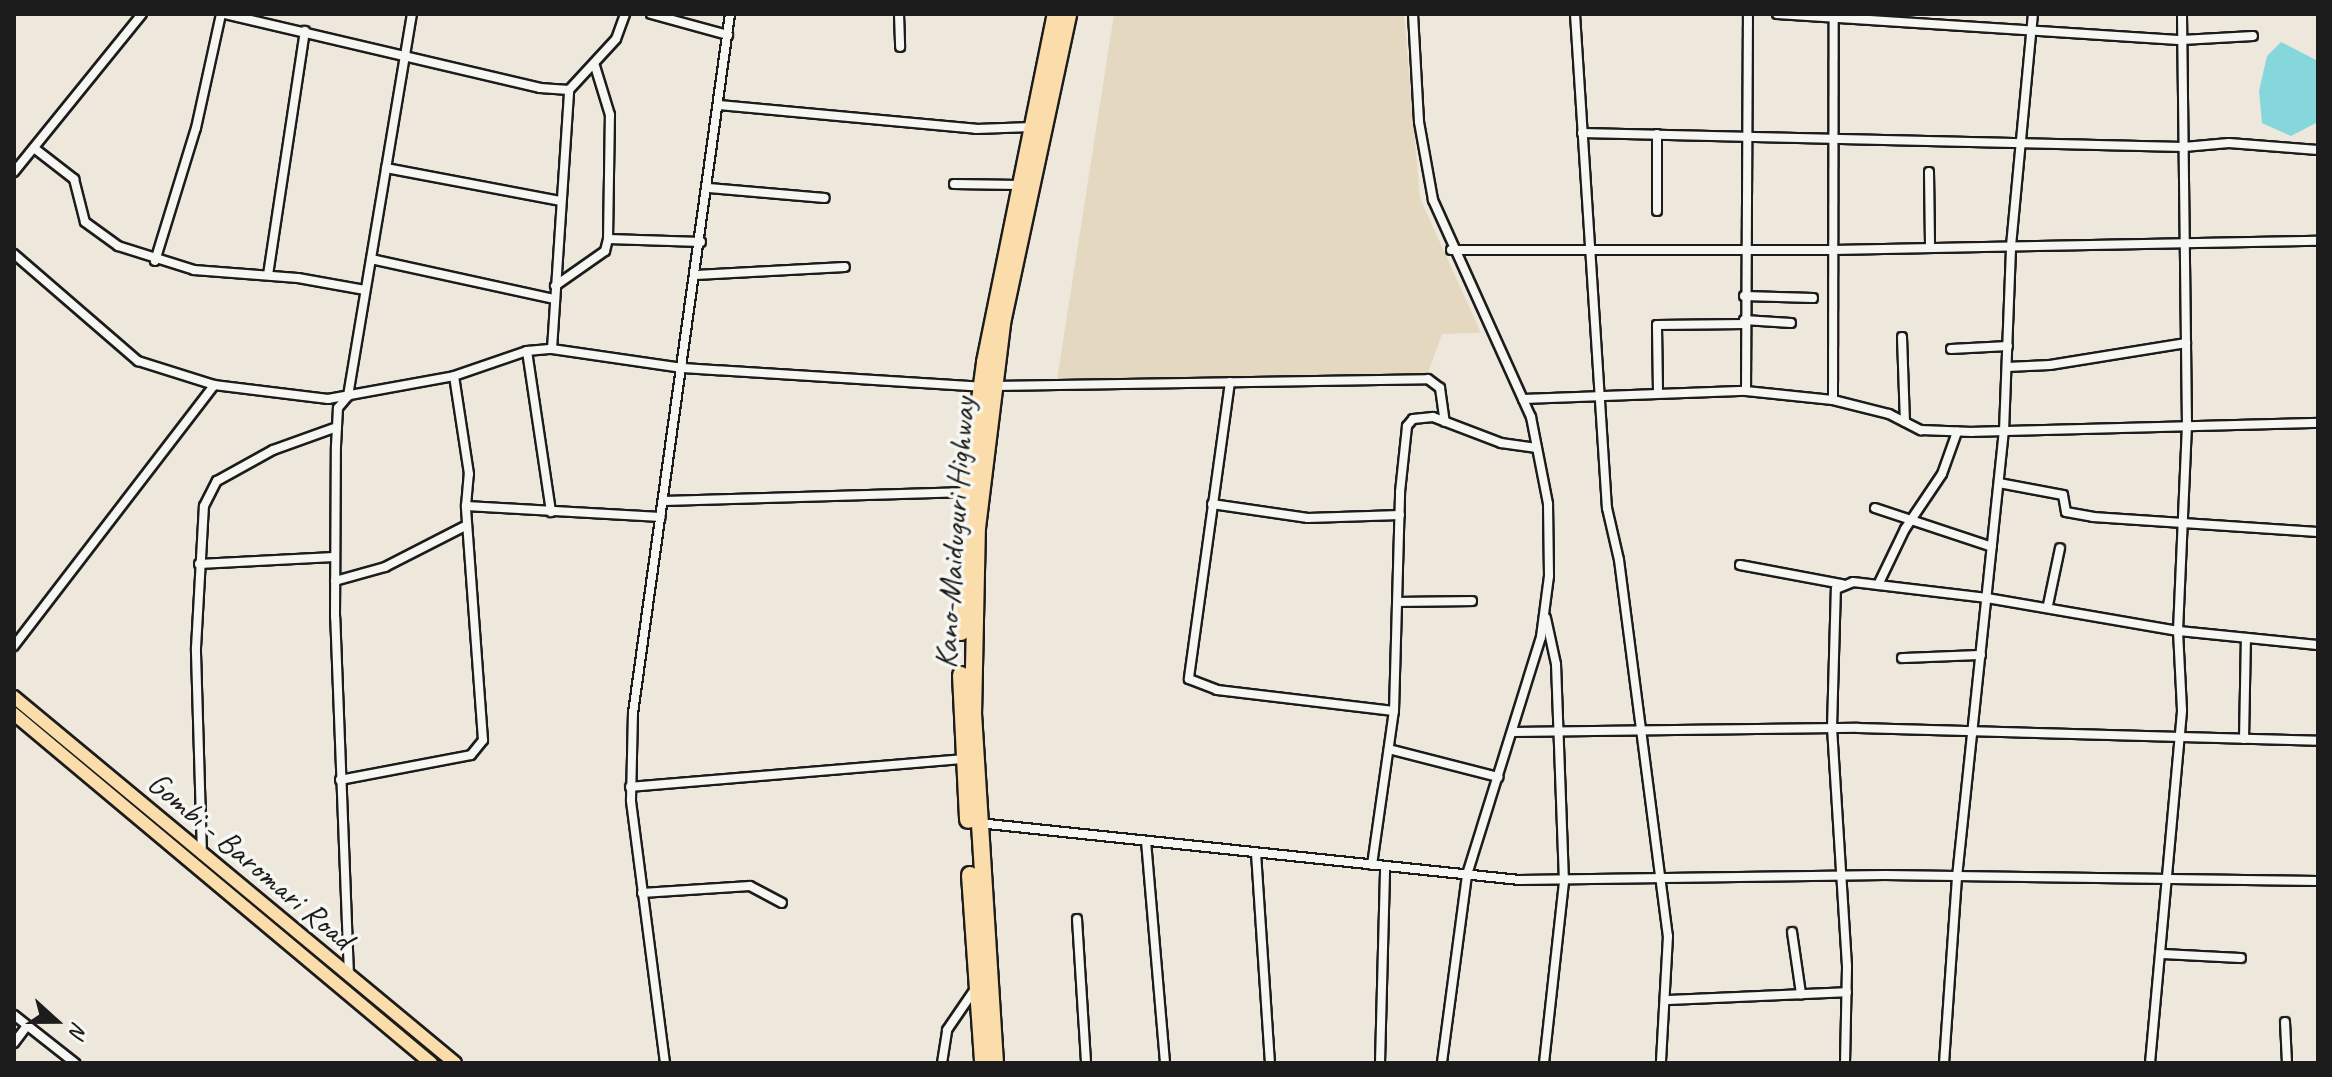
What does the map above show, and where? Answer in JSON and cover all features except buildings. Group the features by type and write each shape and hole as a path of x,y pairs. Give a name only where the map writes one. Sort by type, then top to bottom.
{"highway":[{"name":"Kano-Maiduguri Highway","path":"995,1063 974,824 964,759 962,614 969,492 1019,185 1056,14"},
{"name":"Kano-Maiduguri Highway","path":"983,1063 975,988 973,614 986,386 1068,14"}],"main road":[{"name":"Gombi - Baromari Road","path":"14,697 202,855 231,886 431,1063"},
{"name":"Gombi - Baromari Road","path":"14,714 455,1063"}],"street":[{"path":"14,172 142,14"},
{"path":"155,261 196,128 223,14 406,53 540,88 569,90"},
{"path":"350,978 340,780 334,557 338,408 348,396 412,14"},
{"path":"552,349 569,90 595,66 616,39 625,14"},
{"path":"651,14 728,35"},
{"path":"665,1063 630,787 633,713 709,188 730,14"},
{"path":"899,14 900,47"},
{"path":"1413,14 1419,122 1433,200 1451,250 1523,399 1548,504 1544,614 1513,732 1467,875 1442,1063"},
{"path":"1575,14 1607,508 1619,560 1662,881 1667,1000 1661,1063"},
{"path":"1746,391 1743,250 1748,14"},
{"path":"1777,14 1834,15 2182,40 2253,36"},
{"path":"1944,1063 1957,877 2004,431 2011,246 2033,14"},
{"path":"2150,1063 2180,736 2178,631 2187,425 2182,14"},
{"path":"1833,400 1834,15"},
{"path":"268,275 305,31"},
{"path":"555,286 605,251 608,239 610,115 595,66"},
{"path":"719,105 976,129 1032,127"},
{"path":"1582,133 2184,147 2229,143 2318,150"},
{"path":"1657,134 1657,211"},
{"path":"34,148 74,179 85,222 118,246 155,261 194,270 268,275 365,290"},
{"path":"386,168 560,201"},
{"path":"1929,172 1930,248"},
{"path":"954,184 1019,185"},
{"path":"709,188 825,198"},
{"path":"608,239 701,242"},
{"path":"1451,250 1833,250 2318,241"},
{"path":"14,254 138,361 214,385 328,399 454,376 527,351 552,349 683,368 986,386 1428,379 1440,388 1445,422"},
{"path":"371,259 555,299"},
{"path":"696,275 845,267"},
{"path":"1744,296 1813,298"},
{"path":"1658,391 1657,325 1791,323"},
{"path":"1902,337 1905,422"},
{"path":"2007,367 2050,365 2186,343"},
{"path":"1951,349 2008,346"},
{"path":"527,351 551,512"},
{"path":"340,780 471,755 483,740 466,506 469,474 454,376"},
{"path":"1230,382 1189,679 1217,690 1394,711"},
{"path":"14,646 214,385"},
{"path":"1523,399 1598,392 1746,391 1833,400 1905,422 1921,430 1957,432 2318,423"},
{"path":"1372,865 1394,711 1400,515 1407,426 1424,417 1501,443 1537,448"},
{"path":"202,855 199,564 204,506 217,481 273,450 337,427"},
{"path":"1878,585 1905,529 1913,523 1942,474 1957,432"},
{"path":"1999,483 2063,495 2066,512 2183,526 2318,532"},
{"path":"664,501 969,492"},
{"path":"1212,504 1308,518 1400,515"},
{"path":"466,506 661,517"},
{"path":"1875,508 1992,547"},
{"path":"335,581 385,567 467,525"},
{"path":"2048,605 2060,548"},
{"path":"199,564 334,557"},
{"path":"1740,565 1842,584 1878,585 2048,605 2178,631 2318,645"},
{"path":"1842,584 1834,596 1832,728 1847,992 1845,1063"},
{"path":"1399,602 1472,601"},
{"path":"1544,614 1554,645 1564,882 1544,1063"},
{"path":"2244,739 2246,638"},
{"path":"1902,658 1981,655"},
{"path":"1513,732 1832,728 2318,741"},
{"path":"1389,749 1498,777"},
{"path":"630,787 964,759"},
{"path":"974,824 1467,875 1564,882 1839,876 2168,882 2318,881"},
{"path":"1146,841 1165,1063"},
{"path":"1256,853 1270,1063"},
{"path":"1380,1063 1385,866"},
{"path":"642,893 750,886 782,903"},
{"path":"1077,919 1086,1063"},
{"path":"1792,932 1801,994"},
{"path":"2162,954 2241,958"},
{"path":"942,1063 947,1030 975,988"},
{"path":"1667,1000 1847,992"},
{"path":"14,1015 75,1063"},
{"path":"2285,1022 2287,1063"},
{"path":"14,1043 27,1026"}],"shaded area":[{"path":"1114,14 1404,14 1420,198 1481,333 1442,334 1426,379 1057,380"}],"water":[{"path":"2281,42 2318,61 2318,122 2291,136 2262,123 2259,91 2267,56"}]}
